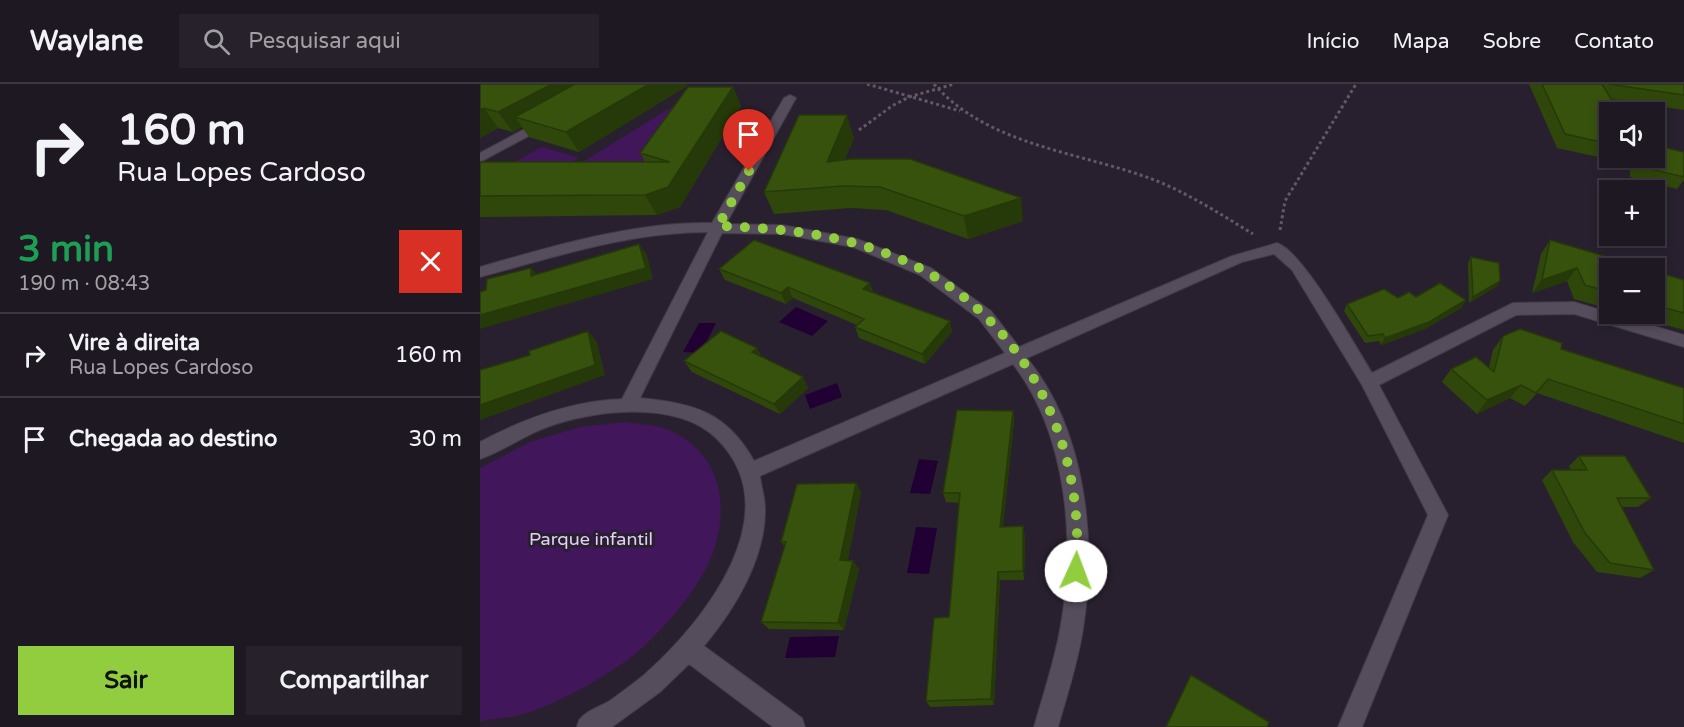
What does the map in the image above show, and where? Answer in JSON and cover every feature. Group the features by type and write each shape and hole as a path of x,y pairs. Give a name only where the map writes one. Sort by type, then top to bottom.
{"street":[{"path":"628,404 718,226 790,98"},
{"path":"480,158 561,112"},
{"path":"480,272 515,259 586,241 654,230 718,226 790,230 836,238 889,255 938,279 981,311 1020,353 1050,406 1070,470 1078,548 1070,640 1046,727"},
{"path":"749,472 1237,259 1277,248 1298,267 1369,382 1438,514 1350,727"},
{"path":"1369,382 1513,309 1574,308 1684,341"},
{"path":"480,451 514,433 554,418 592,408 628,404 662,406 692,414 717,428 736,447 749,472 754,501 752,534 740,570 718,610 689,649 650,686 589,727"},
{"path":"689,649 793,727"}],"path":[{"path":"867,84 966,113 1032,142 1155,181 1200,203 1277,248 1285,201 1356,84"},
{"path":"934,84 947,100 966,113"},
{"path":"859,130 892,106 909,97 954,84"}],"green space":[{"path":"675,105 638,176 560,176"},
{"path":"542,147 579,158 547,174 496,172"},
{"name":"Parque infantil","path":"625,422 666,429 684,438 699,450 709,465 720,498 720,517 718,536 706,568 691,593 661,629 641,649 615,668 582,689 547,706 516,716 480,721 480,468 530,442 580,427"}],"shaded area":[{"path":"796,307 828,321 812,336 779,322"},
{"path":"699,323 716,323 701,353 683,352"},
{"path":"837,383 842,397 810,409 805,395"},
{"path":"919,459 938,461 930,494 910,493"},
{"path":"916,527 937,528 929,574 907,573"},
{"path":"839,636 835,657 785,658 790,637"}],"building":[{"path":"480,84 552,84 498,112 484,108 480,110"},
{"path":"575,84 649,84 566,132 515,117"},
{"path":"1542,84 1602,84 1613,102 1599,102 1599,142 1565,134"},
{"path":"1608,84 1684,84 1684,95"},
{"path":"688,87 733,87 668,187 645,195 480,196 480,162 670,162 640,153"},
{"path":"799,115 847,115 827,162 850,159 910,159 1021,198 964,216 880,187 843,186 764,192"},
{"path":"1665,148 1684,152 1684,177 1646,168 1665,168"},
{"path":"754,240 870,283 863,289 950,321 922,354 855,327 864,319 788,287 781,293 719,269"},
{"path":"1550,240 1611,258 1599,258 1599,289 1585,285 1577,268 1542,280"},
{"path":"639,244 646,268 480,315 480,292 486,290 487,279 531,268 531,276"},
{"path":"1471,257 1499,263 1500,281 1473,297"},
{"path":"1665,274 1684,280 1684,313 1665,308"},
{"path":"1440,283 1466,300 1429,322 1385,338 1383,334 1368,336 1347,304 1384,289 1398,298 1409,292 1416,297"},
{"path":"1520,329 1562,343 1561,349 1684,388 1684,424 1548,379 1536,393 1521,385 1487,400 1451,369 1476,357 1494,372 1503,336"},
{"path":"588,331 595,365 480,405 480,370 530,355 529,351"},
{"path":"721,331 757,348 752,352 803,377 774,404 684,361"},
{"path":"957,410 1013,411 1000,527 1023,526 1023,571 998,572 991,699 926,701 934,618 949,617 960,493 943,493"},
{"path":"1579,456 1625,456 1651,498 1617,498 1654,570 1610,563 1585,533 1552,470 1587,470"},
{"path":"856,483 840,560 853,561 838,623 761,622 786,542 781,542 797,484"},
{"path":"1191,675 1269,722 1267,727 1166,727"}],"route":[{"path":"749,171 718,226 779,228 836,238 889,255 938,279 981,311 1020,353 1050,406 1070,470 1078,548 1076,571"}]}
